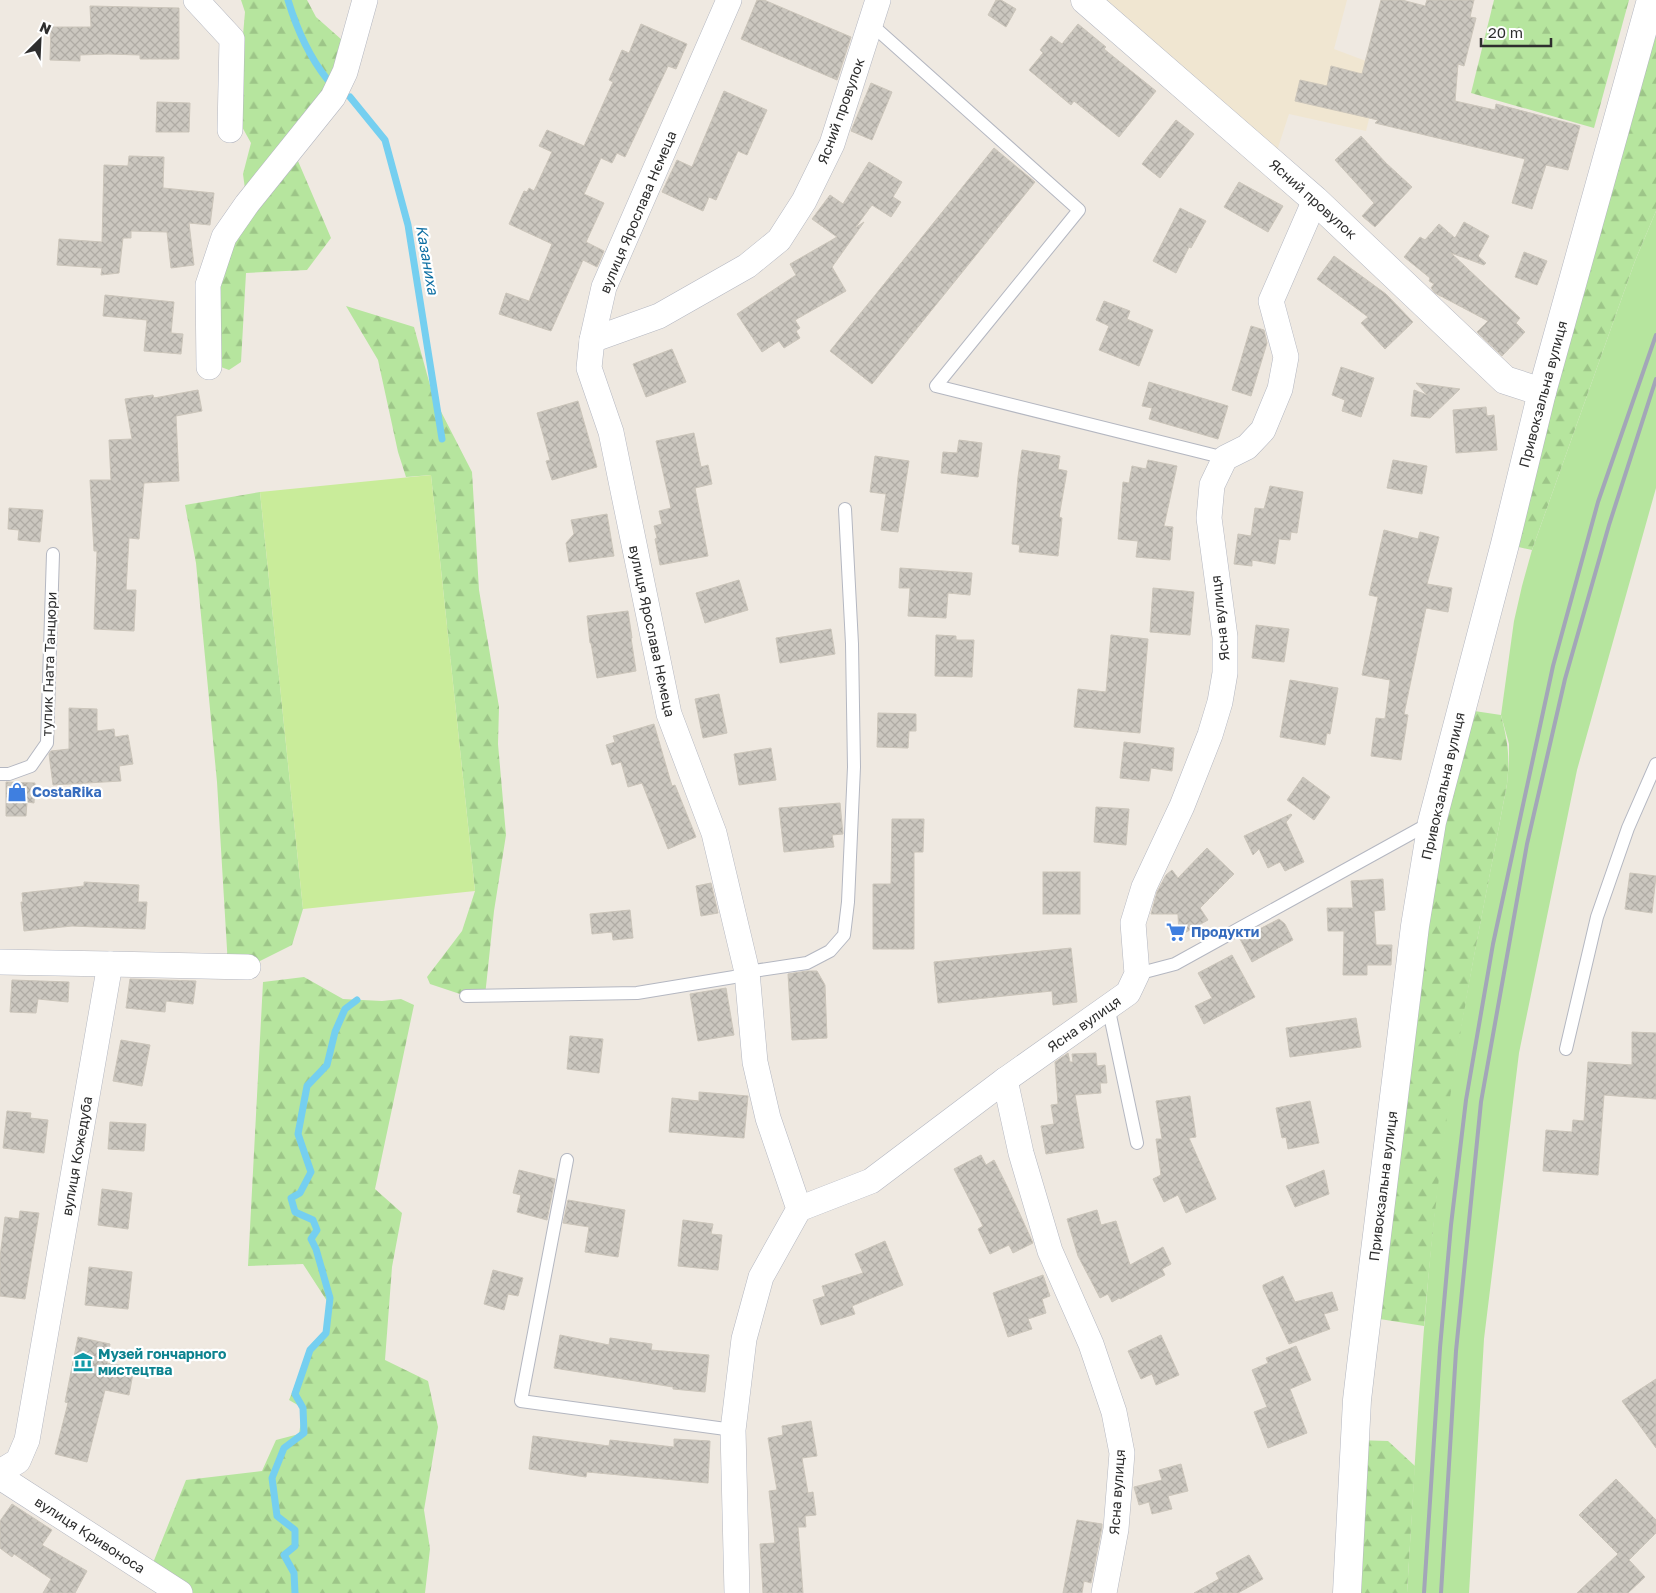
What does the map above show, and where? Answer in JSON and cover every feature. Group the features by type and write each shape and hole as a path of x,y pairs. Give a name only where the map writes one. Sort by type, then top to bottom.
{"street":[{"path":"196,0 232,39 230,130"},
{"path":"209,367 208,285 224,237 247,204 333,97 344,72 366,0"},
{"name":"вулиця Ярослава Нємеца","path":"729,0 604,287 592,340 589,368 611,432 669,714 714,833 746,972 755,1062 768,1118 800,1209"},
{"name":"Ясний провулок","path":"592,340 659,316 747,266 779,240 804,201 832,144 872,25 878,0"},
{"name":"Ясний провулок","path":"1085,0 1315,200 1505,380 1542,392"},
{"name":"Привокзальна вулиця","path":"1347,1593 1358,1392 1415,926 1432,822 1505,544 1542,392 1651,0"},
{"path":"1225,458 1247,447 1263,430 1280,389 1286,357 1271,301 1315,200"},
{"name":"Ясна вулиця","path":"800,1209 871,1181 1005,1080 1128,993 1138,974 1133,923 1144,887 1182,806 1210,735 1220,702 1225,673 1225,637 1209,518 1212,485 1225,458"},
{"path":"0,962 248,967"},
{"name":"вулиця Кожедуба","path":"0,1472 18,1461 27,1440 110,964"},
{"name":"Ясна вулиця","path":"1005,1080 1021,1153 1050,1251 1091,1344 1114,1412 1122,1452 1116,1529 1104,1593"},
{"path":"737,1593 733,1430 744,1339 761,1277 800,1209"},
{"name":"вулиця Кривоноса","path":"0,1477 180,1593"}],"lane":[{"path":"872,25 1079,210 936,386 1225,458"},
{"path":"466,996 637,994 734,977 746,972 806,963 830,951 844,935 848,902 854,767 852,644 845,509"},
{"name":"тупик Гната Танцюри","path":"0,774 9,774 31,766 47,743 53,554"},
{"path":"1566,1049 1597,917 1628,828 1656,764"},
{"path":"1138,974 1175,964 1432,822"},
{"path":"1108,1006 1137,1143"},
{"path":"567,1160 521,1401 733,1430"}],"shaded area":[{"path":"1085,0 1347,0 1334,49 1382,67 1366,131 1289,114 1273,163"}],"green space":[{"path":"241,0 307,0 316,17 342,40 336,65 292,147 331,238 307,270 246,273 241,362 229,370 213,364 224,237 247,204 243,174 251,143 236,116 245,12"},
{"path":"1494,0 1629,0 1594,128 1471,93"},
{"path":"1656,0 1656,211 1635,261 1532,550 1505,544"},
{"path":"1656,211 1656,488 1577,770 1519,1053 1484,1339 1469,1593 1407,1593 1421,1374 1435,1210 1447,1109 1471,970 1507,784 1509,744 1501,715 1514,621 1532,550 1635,261"},
{"path":"346,306 414,327 433,396 472,472 479,590 499,707 498,744 506,835 494,911 485,996 466,996 430,984 427,977 462,931 475,891 431,475 406,477 398,452 378,360"},
{"path":"431,475 475,891 303,909 260,492"},
{"path":"260,492 303,909 292,945 248,967 228,966 217,782 196,563 185,505"},
{"path":"1461,709 1501,715 1508,749 1508,774 1452,1083 1430,1256 1424,1326 1367,1317"},
{"path":"304,977 343,999 382,1001 401,999 414,1005 375,1189 402,1213 392,1267 385,1360 428,1381 438,1427 424,1510 430,1549 425,1593 180,1593 149,1573 186,1480 262,1471 276,1440 299,1434 303,1408 289,1400 313,1342 326,1333 327,1301 303,1264 248,1266 263,982"},
{"path":"1355,1440 1388,1441 1415,1466 1407,1593 1347,1593"}],"building":[{"path":"757,0 764,0 851,37 837,80 741,39"},
{"path":"996,0 1001,0 1016,9 1006,27 988,15"},
{"path":"1381,0 1402,0 1425,6 1427,0 1474,0 1470,17 1476,18 1464,66 1458,64 1455,101 1495,110 1496,104 1580,126 1568,170 1546,165 1532,209 1512,203 1525,159 1375,123 1378,120 1295,101 1300,80 1327,86 1331,66 1362,74"},
{"path":"90,6 179,8 179,59 140,59 140,55 108,54 80,55 80,61 50,60 51,27 91,27"},
{"path":"641,24 687,44 676,69 668,66 625,157 617,153 612,163 601,158 584,194 604,203 586,242 604,251 597,267 583,260 551,331 499,314 506,293 529,301 552,244 509,224 524,191 527,192 529,188 534,191 552,152 539,146 547,130 584,146 613,82 609,80 622,50 629,53"},
{"path":"1078,24 1106,47 1104,49 1156,91 1119,137 1074,101 1071,105 1029,70 1043,53 1040,50 1051,36 1062,44"},
{"path":"871,83 892,92 872,140 851,131"},
{"path":"724,91 767,110 747,155 738,151 716,200 709,197 703,211 662,192 677,160 692,167"},
{"path":"157,102 190,103 189,132 156,132"},
{"path":"1176,120 1194,134 1160,178 1142,164"},
{"path":"1361,136 1412,187 1375,227 1362,216 1374,203 1335,160"},
{"path":"994,148 1035,182 872,384 830,351"},
{"path":"129,156 164,157 163,188 214,193 210,225 189,223 194,265 171,268 167,232 131,231 131,238 123,238 119,273 101,275 102,268 57,265 59,239 102,242 104,165 128,166"},
{"path":"869,162 902,182 893,197 901,202 891,217 872,205 855,228 864,222 832,267 846,291 795,320 800,328 796,331 800,338 784,348 779,341 762,352 737,314 796,275 790,264 837,237 812,219 830,195 843,204"},
{"path":"1239,182 1283,206 1268,232 1224,207"},
{"path":"1180,208 1206,221 1191,248 1189,247 1176,273 1153,261"},
{"path":"1464,222 1489,236 1478,256 1486,263 1484,265 1451,253 1520,318 1516,323 1525,332 1502,356 1477,332 1488,321 1435,293 1431,288 1434,284 1429,281 1430,278 1404,257 1420,237 1425,240 1439,224 1455,238"},
{"path":"1524,252 1547,261 1537,285 1515,277"},
{"path":"1334,256 1386,294 1413,322 1385,349 1361,323 1368,317 1317,279"},
{"path":"105,295 174,302 171,333 183,334 181,354 144,351 147,320 103,316"},
{"path":"1104,301 1130,311 1127,319 1153,330 1139,366 1099,350 1109,326 1096,320"},
{"path":"1251,326 1264,330 1267,343 1251,396 1232,390"},
{"path":"672,349 686,382 646,397 633,364"},
{"path":"1341,367 1374,378 1361,417 1342,411 1345,400 1332,395"},
{"path":"1149,382 1228,406 1218,439 1149,419 1152,408 1142,406"},
{"path":"1416,383 1460,389 1430,418 1411,416 1414,390 1427,395"},
{"path":"198,390 202,411 176,416 179,481 144,483 139,539 129,538 126,590 136,590 134,631 94,629 97,551 94,551 90,480 111,480 109,440 132,439 125,399 153,395 154,398"},
{"path":"578,401 597,467 552,480 546,461 550,460 537,413"},
{"path":"1486,407 1487,416 1494,415 1497,450 1456,453 1453,410"},
{"path":"694,433 701,467 708,465 712,484 695,488 708,556 660,565 654,526 662,524 659,511 671,508 656,441"},
{"path":"959,440 982,443 978,477 941,473 943,452 957,453"},
{"path":"1022,450 1060,456 1058,469 1067,471 1059,517 1062,518 1058,556 1019,552 1020,545 1012,544"},
{"path":"875,456 909,461 898,532 881,530 886,494 870,492"},
{"path":"1148,460 1177,466 1164,526 1173,527 1170,560 1136,557 1138,541 1118,539 1123,482 1129,483 1132,466 1146,469"},
{"path":"1393,460 1427,466 1422,494 1387,488"},
{"path":"1270,486 1303,492 1297,533 1291,532 1290,540 1279,539 1275,564 1252,560 1252,566 1234,564 1238,534 1251,536 1255,508 1264,509"},
{"path":"9,508 43,510 40,542 18,540 19,530 8,529"},
{"path":"607,514 614,556 569,562 566,543 574,534 571,520"},
{"path":"1384,530 1418,539 1420,532 1439,537 1427,584 1452,588 1448,612 1426,608 1404,714 1408,715 1401,760 1371,756 1376,718 1385,719 1390,680 1362,675 1378,597 1369,595"},
{"path":"900,568 972,573 970,595 948,593 946,618 908,616 910,588 899,588"},
{"path":"739,580 748,610 705,623 696,593"},
{"path":"1153,588 1194,592 1190,635 1150,632"},
{"path":"628,611 636,671 597,678 587,616"},
{"path":"1256,625 1289,629 1284,662 1252,658"},
{"path":"831,629 835,654 780,663 776,638"},
{"path":"936,635 956,636 956,640 974,640 972,677 935,676"},
{"path":"1111,635 1148,639 1140,733 1074,727 1078,689 1106,692"},
{"path":"1290,680 1338,688 1330,734 1327,733 1325,745 1280,737"},
{"path":"719,694 727,733 703,738 695,699"},
{"path":"69,708 97,709 97,731 114,729 115,737 128,735 133,764 119,766 121,781 53,785 49,754 51,751 69,749"},
{"path":"878,713 916,714 916,731 909,731 908,748 877,747"},
{"path":"654,724 672,786 675,785 696,837 668,849 642,783 628,787 621,762 612,765 606,745 615,742 613,736"},
{"path":"1124,742 1174,748 1172,771 1151,768 1149,781 1120,778"},
{"path":"771,748 776,780 739,785 734,754"},
{"path":"1303,777 1330,797 1314,820 1287,800"},
{"path":"6,782 35,783 34,803 27,802 26,816 6,816"},
{"path":"840,803 843,834 832,835 834,847 784,852 779,808"},
{"path":"1096,807 1129,809 1126,845 1094,842"},
{"path":"1291,814 1286,822 1304,862 1285,871 1280,862 1268,868 1259,849 1253,855 1244,836"},
{"path":"892,819 924,819 923,852 914,852 914,949 873,949 873,884 891,884"},
{"path":"1207,848 1234,874 1200,908 1208,920 1179,936 1178,914 1151,914 1157,892 1166,875 1172,870 1178,878"},
{"path":"1043,872 1080,872 1080,914 1043,914"},
{"path":"1630,873 1656,876 1652,913 1625,909"},
{"path":"1383,879 1385,910 1374,911 1376,945 1392,945 1391,965 1367,965 1367,975 1343,975 1344,931 1328,931 1327,908 1353,908 1351,881"},
{"path":"84,882 139,885 138,902 147,902 145,929 72,926 24,931 22,893 84,886"},
{"path":"711,883 718,913 701,916 696,886"},
{"path":"630,910 633,938 613,940 612,932 592,934 590,914"},
{"path":"1279,919 1285,924 1293,940 1252,962 1240,939"},
{"path":"1071,948 1077,1002 1053,1005 1052,991 938,1003 934,962"},
{"path":"1232,955 1255,997 1204,1024 1195,1006 1212,998 1198,973"},
{"path":"817,971 825,985 827,1038 792,1040 788,974"},
{"path":"130,979 196,981 193,1004 166,1001 165,1012 126,1008"},
{"path":"12,980 69,982 68,1002 38,999 36,1013 10,1012"},
{"path":"726,988 734,1035 698,1041 690,994"},
{"path":"1356,1018 1361,1047 1290,1057 1286,1028"},
{"path":"1632,1032 1656,1033 1656,1099 1604,1095 1598,1175 1543,1171 1546,1130 1572,1132 1573,1120 1584,1121 1588,1062 1632,1065"},
{"path":"570,1036 603,1039 599,1073 567,1069"},
{"path":"121,1040 150,1045 142,1086 113,1081"},
{"path":"1068,1053 1070,1062 1073,1062 1072,1054 1096,1053 1097,1066 1105,1065 1107,1083 1100,1083 1101,1093 1075,1095 1084,1148 1046,1154 1041,1126 1054,1124 1051,1105 1058,1104 1055,1062"},
{"path":"699,1092 748,1096 744,1138 669,1132 672,1098 699,1101"},
{"path":"1190,1096 1196,1137 1189,1138 1216,1199 1186,1213 1178,1195 1164,1202 1153,1179 1161,1175 1156,1139 1162,1139 1156,1101"},
{"path":"1310,1101 1319,1143 1288,1149 1286,1137 1282,1138 1276,1108"},
{"path":"7,1111 31,1113 30,1118 48,1120 44,1153 3,1148"},
{"path":"110,1122 146,1124 144,1151 108,1149"},
{"path":"981,1155 986,1165 994,1160 1033,1243 1013,1253 1009,1245 990,1254 978,1229 983,1226 954,1169"},
{"path":"519,1170 555,1179 547,1220 517,1212 521,1195 513,1193"},
{"path":"1324,1170 1329,1194 1295,1207 1286,1186"},
{"path":"102,1189 132,1193 128,1229 98,1225"},
{"path":"568,1200 625,1210 618,1257 585,1252 589,1227 563,1223"},
{"path":"1097,1210 1101,1225 1116,1221 1130,1265 1163,1247 1171,1264 1162,1269 1165,1275 1112,1302 1108,1294 1100,1298 1078,1256 1067,1219"},
{"path":"20,1211 39,1213 25,1299 0,1296 0,1257 5,1217 19,1219"},
{"path":"683,1220 713,1224 711,1234 722,1235 718,1270 678,1266"},
{"path":"885,1241 903,1285 852,1306 855,1314 821,1325 813,1300 825,1296 822,1286 863,1273 855,1254"},
{"path":"89,1267 132,1272 128,1309 85,1305"},
{"path":"493,1270 523,1278 518,1296 508,1294 504,1310 484,1304"},
{"path":"1043,1275 1050,1296 1042,1299 1046,1313 1028,1319 1032,1329 1008,1337 993,1293"},
{"path":"1283,1276 1295,1302 1332,1292 1338,1310 1324,1314 1330,1329 1289,1344 1263,1288 1263,1285"},
{"path":"560,1335 609,1345 610,1338 652,1344 651,1350 709,1355 705,1392 673,1389 673,1387 554,1368"},
{"path":"1161,1335 1179,1375 1156,1385 1152,1374 1141,1379 1128,1351"},
{"path":"78,1337 110,1344 107,1363 134,1368 129,1395 105,1390 87,1462 55,1454 68,1403 65,1402"},
{"path":"1296,1346 1311,1380 1290,1389 1307,1433 1268,1448 1254,1412 1267,1407 1252,1370 1268,1363 1266,1358"},
{"path":"1656,1379 1656,1448 1622,1401"},
{"path":"811,1421 817,1456 802,1458 808,1493 813,1492 816,1515 805,1516 806,1527 798,1527 803,1593 763,1593 760,1544 775,1543 769,1491 777,1490 768,1438 783,1435 782,1426"},
{"path":"533,1436 609,1446 610,1440 674,1447 674,1439 710,1441 708,1483 587,1472 586,1477 529,1469"},
{"path":"1181,1464 1188,1491 1168,1496 1172,1509 1152,1514 1149,1502 1139,1505 1134,1487 1162,1480 1159,1470"},
{"path":"1616,1479 1656,1520 1656,1533 1629,1560 1645,1577 1628,1593 1577,1593 1618,1554 1579,1515"},
{"path":"12,1504 52,1530 42,1545 87,1571 75,1593 43,1593 51,1579 14,1554 12,1557 0,1548 0,1521"},
{"path":"1077,1520 1102,1524 1102,1527 1091,1583 1084,1581 1082,1593 1063,1593"},
{"path":"1249,1555 1263,1579 1238,1593 1194,1593 1219,1579 1216,1573"}],"waterway":[{"name":"Казаниха","path":"288,0 304,42 314,61 327,79"},
{"name":"Казаниха","path":"350,97 385,140 408,225 442,439"},
{"name":"Казаниха","path":"295,1593 294,1573 284,1555 295,1546 295,1530 277,1516 272,1478 284,1448 304,1433 303,1408 295,1394 310,1350 326,1333 330,1298 316,1249 311,1239 317,1230 313,1220 295,1212 291,1198 300,1193 311,1172 298,1134 307,1086 327,1065 335,1032 345,1009 357,1000"}],"railway":[{"path":"1424,1593 1440,1348 1451,1225 1466,1100 1493,944 1553,666 1598,502 1656,335"},
{"path":"1441,1593 1456,1351 1481,1102 1527,844 1565,679 1609,525 1656,379"}],"place":[{"name":"CostaRika","path":"17,792"},
{"name":"Продукти","path":"1176,932"},
{"name":"Музей гончарного мистецтва","path":"83,1362"}]}
